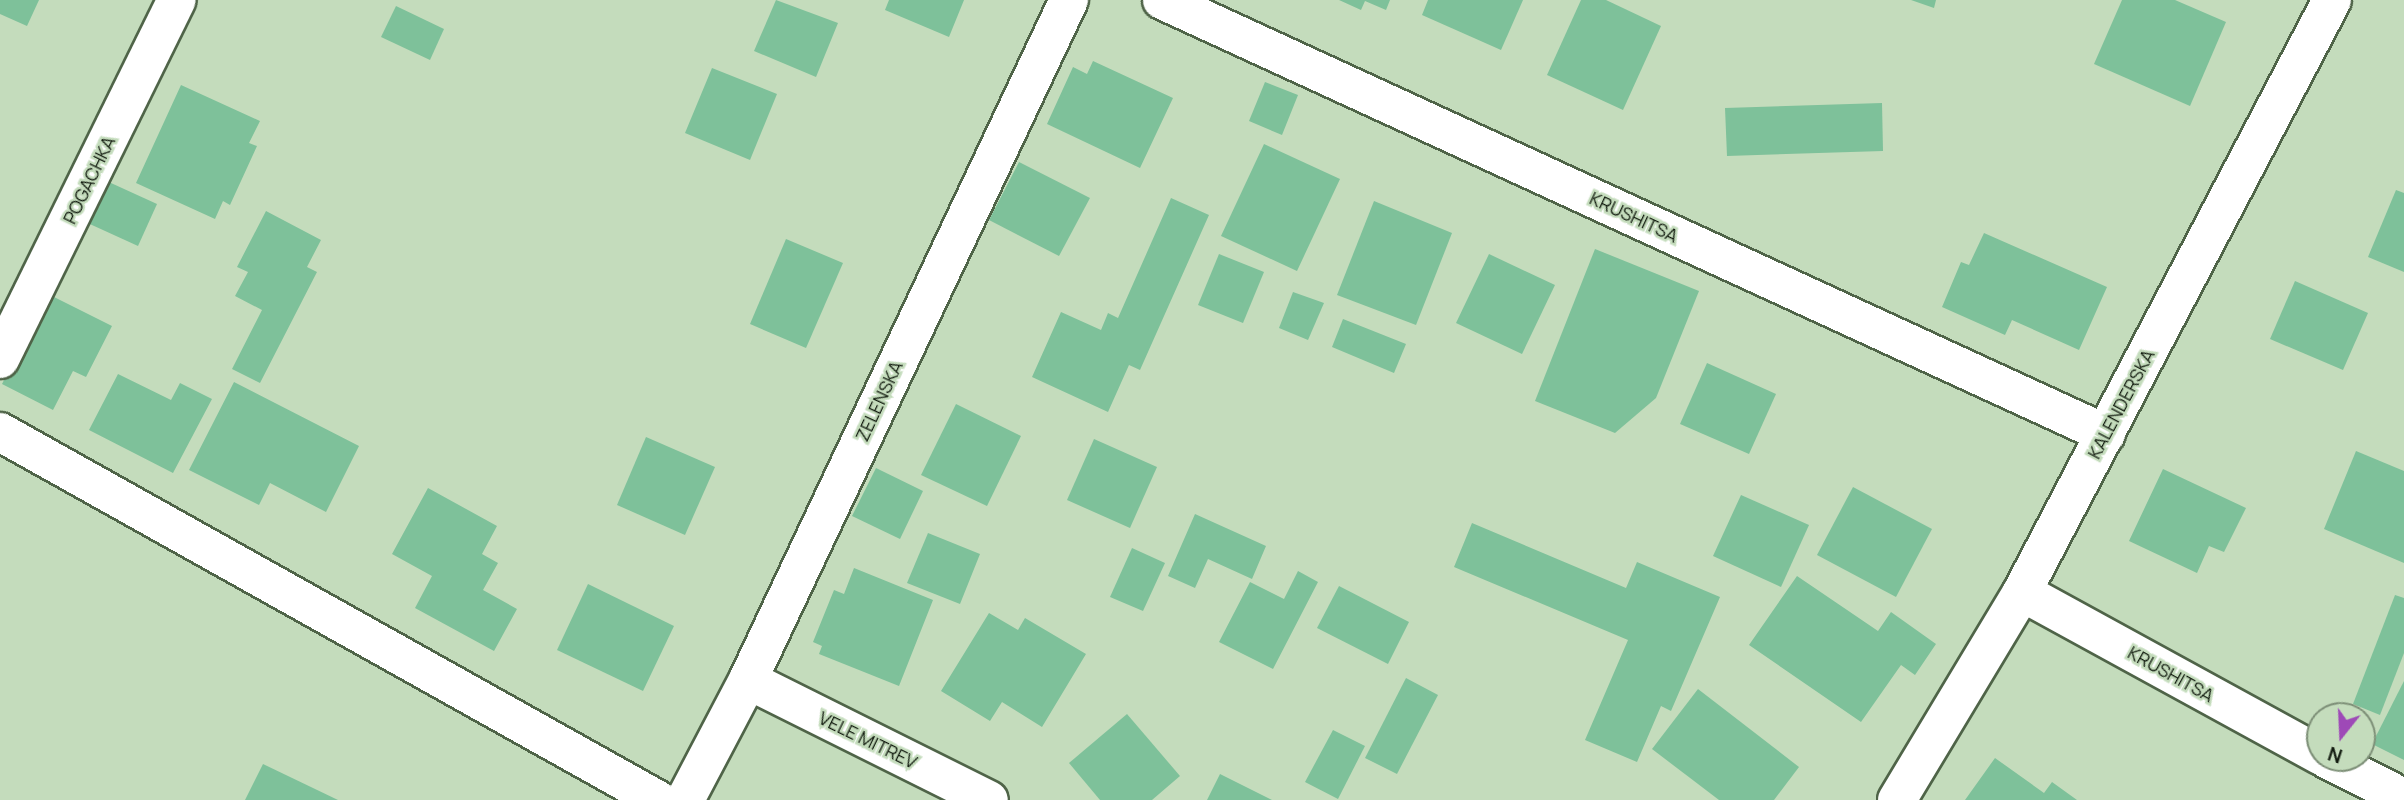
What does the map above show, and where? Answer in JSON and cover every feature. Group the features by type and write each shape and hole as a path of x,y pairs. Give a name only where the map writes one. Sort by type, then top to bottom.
{"street":[{"name":"POGACHKA","path":"0,359 177,0"},
{"name":"ZELENSKA","path":"685,800 748,680 1069,0"},
{"name":"KRUSHITSA","path":"1161,0 2106,434"},
{"name":"KALENDERSKA","path":"1897,800 2022,592 2332,0"},
{"path":"0,432 658,800"},
{"name":"KRUSHITSA","path":"2022,592 2306,747"},
{"name":"VELE MITREV","path":"748,680 989,800"},
{"path":"2353,772 2404,798"}],"building":[{"path":"0,0 39,0 27,26 0,14"},
{"path":"776,0 838,23 816,77 754,51"},
{"path":"889,0 964,0 949,37 885,10"},
{"path":"1339,0 1390,0 1386,10 1365,1 1361,10"},
{"path":"1428,0 1523,0 1501,50 1422,15"},
{"path":"1581,0 1606,0 1661,26 1623,110 1547,75"},
{"path":"1911,0 1936,0 1934,8"},
{"path":"2122,0 2175,0 2226,22 2190,106 2094,64"},
{"path":"396,6 444,29 430,60 381,37"},
{"path":"1093,61 1173,98 1140,168 1047,124 1073,67 1087,74"},
{"path":"712,68 777,94 750,160 685,133"},
{"path":"1265,82 1298,95 1282,135 1249,121"},
{"path":"181,85 260,121 249,143 257,146 230,205 223,201 215,219 136,183"},
{"path":"1882,103 1883,151 1727,156 1725,108"},
{"path":"1264,144 1340,179 1297,271 1221,236"},
{"path":"1019,162 1090,198 1059,256 989,220"},
{"path":"100,178 157,204 138,246 81,220"},
{"path":"2396,190 2404,193 2404,272 2368,257"},
{"path":"1171,198 1209,215 1140,370 1129,365 1108,412 1032,377 1061,312 1101,330 1108,313 1118,318"},
{"path":"1374,201 1452,233 1416,325 1337,295"},
{"path":"266,211 321,240 307,267 317,272 260,383 232,369 262,310 235,296 248,272 237,267"},
{"path":"1984,233 2107,287 2079,350 2012,320 2005,335 1942,307 1961,262 1969,265"},
{"path":"786,239 843,263 806,348 750,324"},
{"path":"1595,249 1699,291 1656,398 1615,433 1535,401"},
{"path":"1219,254 1264,272 1243,323 1198,305"},
{"path":"1489,254 1555,285 1522,354 1456,323"},
{"path":"2295,281 2368,313 2343,370 2270,339"},
{"path":"1293,292 1324,303 1308,340 1279,328"},
{"path":"48,294 112,326 86,377 73,371 53,410 2,384"},
{"path":"1343,319 1406,344 1394,373 1332,347"},
{"path":"1707,363 1776,394 1749,454 1680,424"},
{"path":"118,374 171,400 180,383 212,399 173,473 89,430"},
{"path":"234,382 359,446 326,512 270,483 259,505 189,470"},
{"path":"956,404 1021,436 987,506 921,475"},
{"path":"646,437 715,467 685,535 617,505"},
{"path":"1094,439 1157,467 1130,528 1067,500"},
{"path":"2356,451 2404,471 2404,563 2324,529"},
{"path":"876,468 923,491 900,539 852,516"},
{"path":"2163,469 2246,508 2224,552 2209,546 2197,573 2129,541"},
{"path":"1853,487 1932,529 1896,597 1817,555"},
{"path":"428,488 497,526 482,554 498,563 483,590 517,609 494,651 415,608 432,576 392,554"},
{"path":"1741,495 1809,525 1781,587 1713,556"},
{"path":"1195,514 1266,546 1252,579 1208,559 1195,588 1168,576"},
{"path":"1472,523 1626,588 1637,562 1720,597 1671,711 1661,706 1637,762 1585,740 1628,640 1454,567"},
{"path":"928,533 980,554 960,604 907,583"},
{"path":"1132,548 1165,563 1143,611 1110,597"},
{"path":"854,568 933,600 899,686 819,654 822,646 813,642 834,590 844,594"},
{"path":"1298,571 1318,582 1273,669 1219,642 1250,582 1284,599"},
{"path":"1797,576 1878,631 1891,612 1936,644 1915,675 1901,665 1861,722 1749,645"},
{"path":"588,584 674,626 643,691 557,650"},
{"path":"1339,586 1409,622 1388,664 1317,628"},
{"path":"2395,595 2404,598 2404,653 2380,715 2376,713 2376,702 2354,702"},
{"path":"989,613 1018,630 1025,618 1086,654 1042,727 1002,702 990,721 941,691"},
{"path":"1406,678 1438,695 1397,774 1365,758"},
{"path":"2404,681 2404,760 2376,746 2376,736"},
{"path":"1698,689 1799,767 1774,800 1719,800 1652,749"},
{"path":"1127,714 1180,776 1152,800 1100,800 1069,763"},
{"path":"1333,730 1365,746 1338,799 1305,782"},
{"path":"1995,758 2044,793 2052,782 2077,800 1965,800"},
{"path":"263,764 338,800 245,800"},
{"path":"1220,774 1272,800 1207,800"}]}
